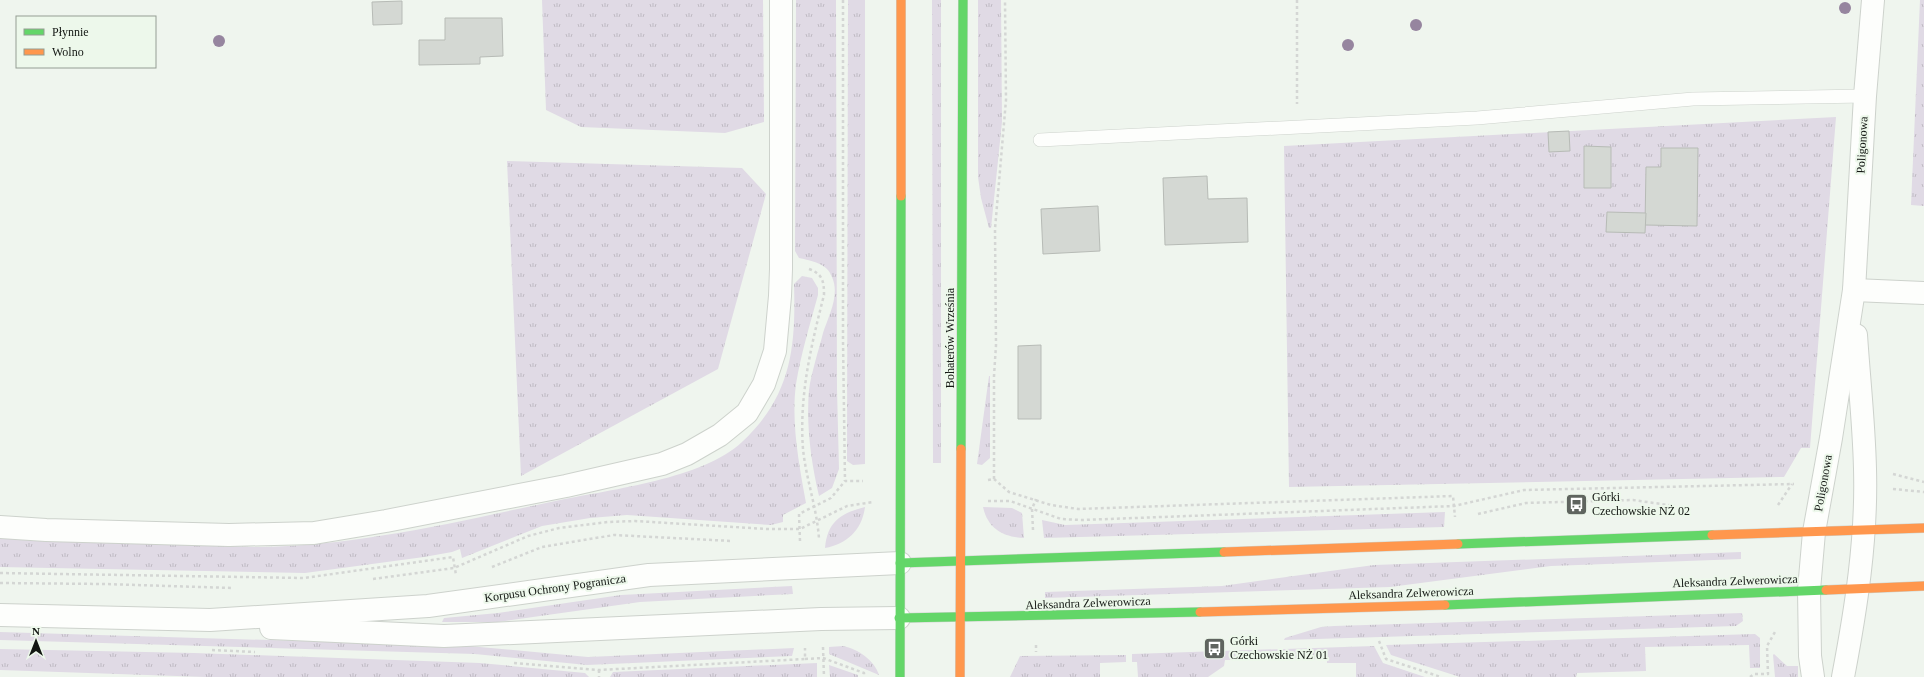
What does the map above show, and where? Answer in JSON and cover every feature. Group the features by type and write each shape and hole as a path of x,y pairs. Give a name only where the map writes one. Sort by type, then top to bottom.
{"street":[{"path":"0,526 46,530 229,535 314,533 386,521 566,486 662,464 688,454 720,436 747,414 764,384 775,351 781,269 781,0"},
{"path":"900,677 901,0"},
{"name":"Bohaterów Września","path":"960,677 963,0"},
{"name":"Poligonowa","path":"1813,677 1810,656 1810,590 1814,532 1831,438 1854,290 1865,96 1873,0"},
{"path":"1854,290 1924,293"},
{"name":"Poligonowa","path":"1842,677 1858,588 1864,531 1865,468 1854,290"},
{"path":"900,563 960,559 1145,555 1924,528"},
{"name":"Korpusu Ochrony Pogranicza","path":"0,615 210,620 428,606 650,575 900,563"},
{"name":"Aleksandra Zelwerowicza","path":"899,618 1244,611 1924,586"},
{"name":"Korpusu Ochrony Pogranicza","path":"210,620 256,628 444,636 821,619 899,618"}],"lane":[{"path":"1040,140 1477,118 1693,99 1865,96"}],"path":[{"path":"800,529 799,514 831,498 845,480 843,340 843,0"},
{"path":"994,480 994,376 996,345 995,229 1006,100 1005,0"},
{"path":"1296,0 1297,128"},
{"path":"781,269 806,268 817,272 824,282 824,296 805,383 802,419 803,450 818,521 819,540"},
{"path":"1891,473 1924,482"},
{"path":"1771,505 1778,505 1795,478"},
{"path":"845,480 863,480"},
{"path":"983,480 994,480 1009,492 1065,508 1078,509 1452,496 1455,519 1462,517"},
{"path":"986,501 1010,501 1061,519 1082,520 1454,506 1524,490 1799,484"},
{"path":"1885,488 1924,492"},
{"path":"1033,531 1032,509 1036,499"},
{"path":"1476,514 1526,503 1632,500 1681,506"},
{"path":"369,580 454,568 528,536 559,528 608,522 635,521 767,529 800,529 847,506 865,502"},
{"path":"491,567 542,546 614,535 735,541"},
{"path":"793,543 800,543"},
{"path":"0,573 304,578 453,557 457,577"},
{"path":"0,584 104,584 237,589"},
{"path":"1750,677 1754,674 1768,674 1767,646 1775,632"},
{"path":"1378,641 1386,659 1442,677"},
{"path":"823,648 824,677"},
{"path":"805,659 823,658 864,673 864,677"},
{"path":"599,670 599,677"}],"green space":[{"path":"542,0 763,0 764,122 725,133 581,127 546,110"},
{"path":"796,0 836,0 837,389 839,469 832,488 819,496 810,443 808,417 809,390 823,333 833,305 835,291 832,277 827,269 818,263 799,258 795,251"},
{"path":"848,0 865,0 865,464 853,465 847,461"},
{"path":"932,0 941,0 941,463 933,463"},
{"path":"978,0 1001,0 1002,122 991,228 989,228 981,198 978,177"},
{"path":"1920,0 1924,0 1924,206 1911,205"},
{"path":"1836,117 1810,448 1801,448 1784,477 1289,487 1284,146"},
{"path":"507,161 742,168 766,194 718,369 521,476"},
{"path":"802,276 812,278 818,288 818,295 798,373 794,414 796,444 806,503 783,515 783,522 771,525 627,515 590,518 542,526 462,558 460,549 424,557 305,573 0,567 0,537 256,547 295,546 371,537 447,524 630,487 681,474 725,455 742,442 758,425 771,407 781,389 787,370 794,329 794,284"},
{"path":"989,376 990,458 982,465 977,464"},
{"path":"865,507 861,523 852,535 840,543 825,548 826,539 832,525 849,512"},
{"path":"983,507 1012,508 1022,513 1024,538 1003,534 989,521 985,515"},
{"path":"1445,512 1444,527 1044,538 1042,520 1065,525"},
{"path":"1741,552 1741,559 1551,566 1390,587 1045,598 1045,592 1222,586 1374,565"},
{"path":"792,586 793,594 640,602 498,622 442,622 444,618 498,613 621,595"},
{"path":"1742,613 1743,621 1736,626 1284,640 1285,638 1321,627 1334,626"},
{"path":"0,632 469,646 588,657 794,648 792,656 587,665 475,654 0,640"},
{"path":"1755,634 1760,638 1760,668 1750,668 1749,645 1645,647 1646,671 1577,673 1576,677 1460,677 1391,655 1386,645"},
{"path":"1374,646 1383,663 1425,677 1356,677 1356,663 1327,663 1327,659 1225,660 1224,666 1208,677 1138,677 1137,662 1132,662 1132,654"},
{"path":"829,647 849,647 865,656 877,670 879,675 829,654"},
{"path":"0,649 194,653 480,663 585,673 589,677 206,677 0,670"},
{"path":"1774,654 1787,666 1798,666 1798,677 1775,677"},
{"path":"1126,655 1126,662 1100,663 1100,677 1010,677 1020,656"},
{"path":"817,663 817,677 610,677 613,672"},
{"path":"829,665 858,675 858,677 830,677"}],"building":[{"path":"402,1 402,24 373,25 372,2"},
{"path":"445,18 502,18 503,56 480,57 480,64 419,65 419,40 445,40"},
{"path":"1569,131 1570,151 1549,152 1548,132"},
{"path":"1584,146 1611,147 1611,188 1584,188"},
{"path":"1661,148 1698,148 1697,226 1645,225 1646,167 1661,167"},
{"path":"1207,176 1208,199 1247,198 1248,242 1165,245 1163,178"},
{"path":"1098,206 1100,251 1043,254 1041,209"},
{"path":"1607,212 1646,213 1645,233 1606,232"},
{"path":"1041,345 1041,419 1018,419 1018,346"}],"traffic: fast":[{"path":"961,449 963,0"},
{"path":"900,677 901,196"},
{"path":"1458,544 1712,535"},
{"path":"900,563 1224,552"},
{"path":"1445,605 1826,590"},
{"path":"899,618 1200,612"}],"traffic: slow":[{"path":"901,0 901,196"},
{"path":"960,677 961,449"},
{"path":"1712,535 1924,528"},
{"path":"1224,552 1458,544"},
{"path":"1826,590 1924,586"},
{"path":"1200,612 1445,605"}],"place":[{"name":"Górki Czechowskie NŻ 02","path":"1577,504"},
{"name":"Górki Czechowskie NŻ 01","path":"1214,648"}]}
